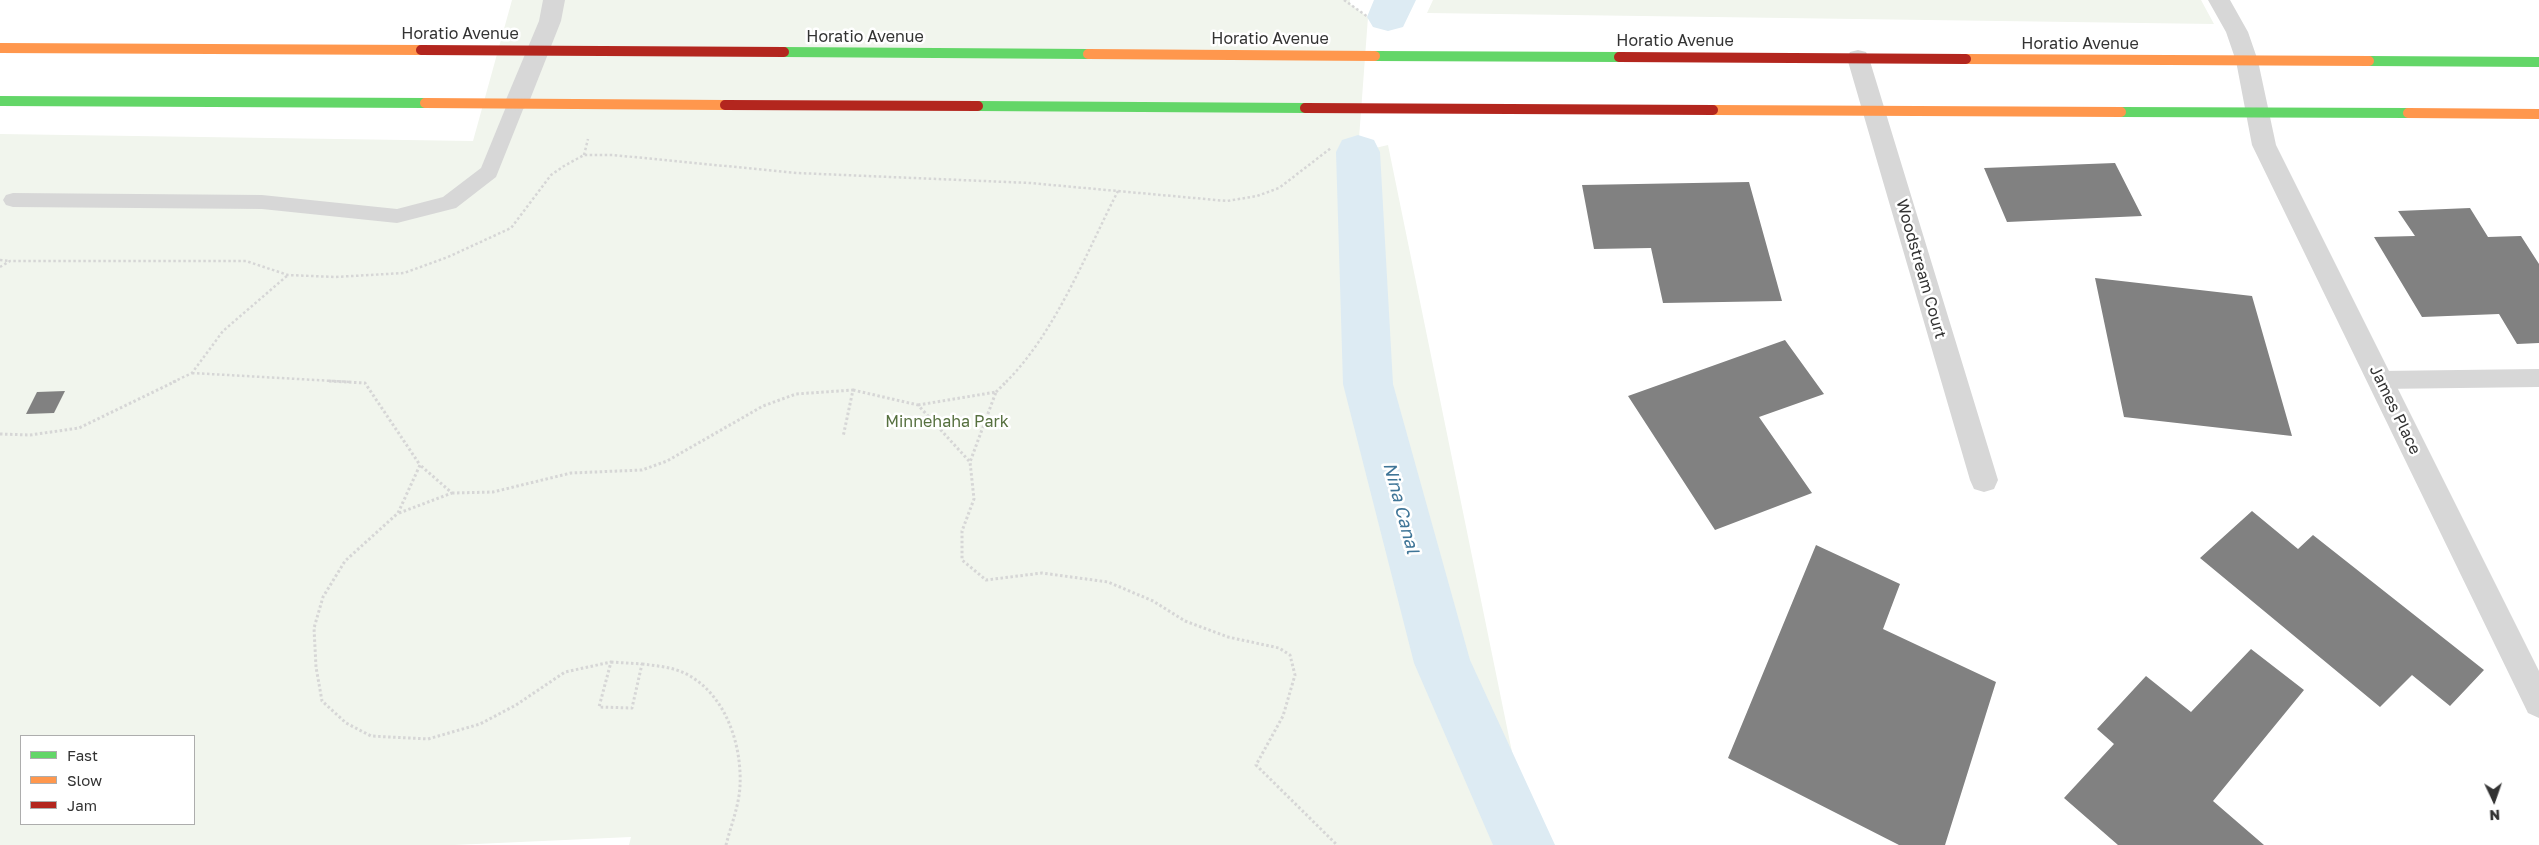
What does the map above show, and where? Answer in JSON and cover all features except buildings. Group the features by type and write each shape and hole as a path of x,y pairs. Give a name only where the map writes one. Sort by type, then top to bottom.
{"main road":[{"name":"Horatio Avenue","path":"0,48 2539,62"},
{"path":"0,101 517,102 2258,114 2539,114"}],"street":[{"path":"517,102 550,22 554,0"},
{"name":"James Place","path":"2219,0 2237,32 2248,61 2264,145 2539,703"},
{"name":"Woodstream Court","path":"1858,58 1984,480"}],"lane":[{"path":"14,200 262,202 398,216 449,203 490,172 517,102"},
{"path":"2380,380 2539,378"}],"path":[{"path":"1344,0 1368,17"},
{"path":"589,134 584,155 613,155 797,173 1030,183 1227,201 1257,196 1279,188 1332,148"},
{"path":"1118,191 1058,309 1020,367 996,392 970,462 974,499 962,531 962,560 986,580 1042,573 1108,582 1153,601 1185,621 1228,638 1278,648 1290,655 1295,676 1283,716 1256,764 1338,845"},
{"path":"0,260 246,261 288,275 222,331 192,373 79,428 30,435 0,434"},
{"path":"0,267 10,260"},
{"path":"192,373 365,383 420,465 452,493"},
{"path":"726,845 740,787 738,747 725,712 701,684 674,669 611,662 565,672 516,705 480,724 428,739 371,736 346,723 322,701 316,667 314,628 323,597 345,561 398,513 452,493 493,492 571,473 642,470 667,461 763,406 796,394 853,390 918,405 996,392"},
{"path":"843,437 853,390"},
{"path":"918,405 970,462"},
{"path":"398,513 420,465"},
{"path":"611,662 599,707 632,708 642,664"}],"green space":[{"name":"Minnehaha Park","path":"512,0 1350,0 1350,4 1368,17 1358,152 1388,145 1531,845 629,845 631,837 454,845 0,845 0,134 473,141"},
{"path":"1433,0 2201,0 2214,24 1427,13"}],"waterway":[{"name":"Nina Canal","path":"1388,17 1395,0"},
{"name":"Nina Canal","path":"1358,152 1368,384 1442,663 1524,845"}],"traffic: fast":[{"path":"784,52 1088,54"},
{"path":"1375,56 1619,57"},
{"path":"2369,61 2539,62"},
{"path":"0,101 425,103"},
{"path":"978,106 1305,108"},
{"path":"2121,112 2408,113"}],"traffic: slow":[{"path":"0,48 421,50"},
{"path":"1088,54 1375,56"},
{"path":"1966,59 2369,61"},
{"path":"425,103 725,105"},
{"path":"1713,110 2121,112"},
{"path":"2408,113 2539,114"}],"traffic: jam":[{"path":"421,50 784,52"},
{"path":"1619,57 1966,59"},
{"path":"725,105 978,106"},
{"path":"1305,108 1713,110"}]}
